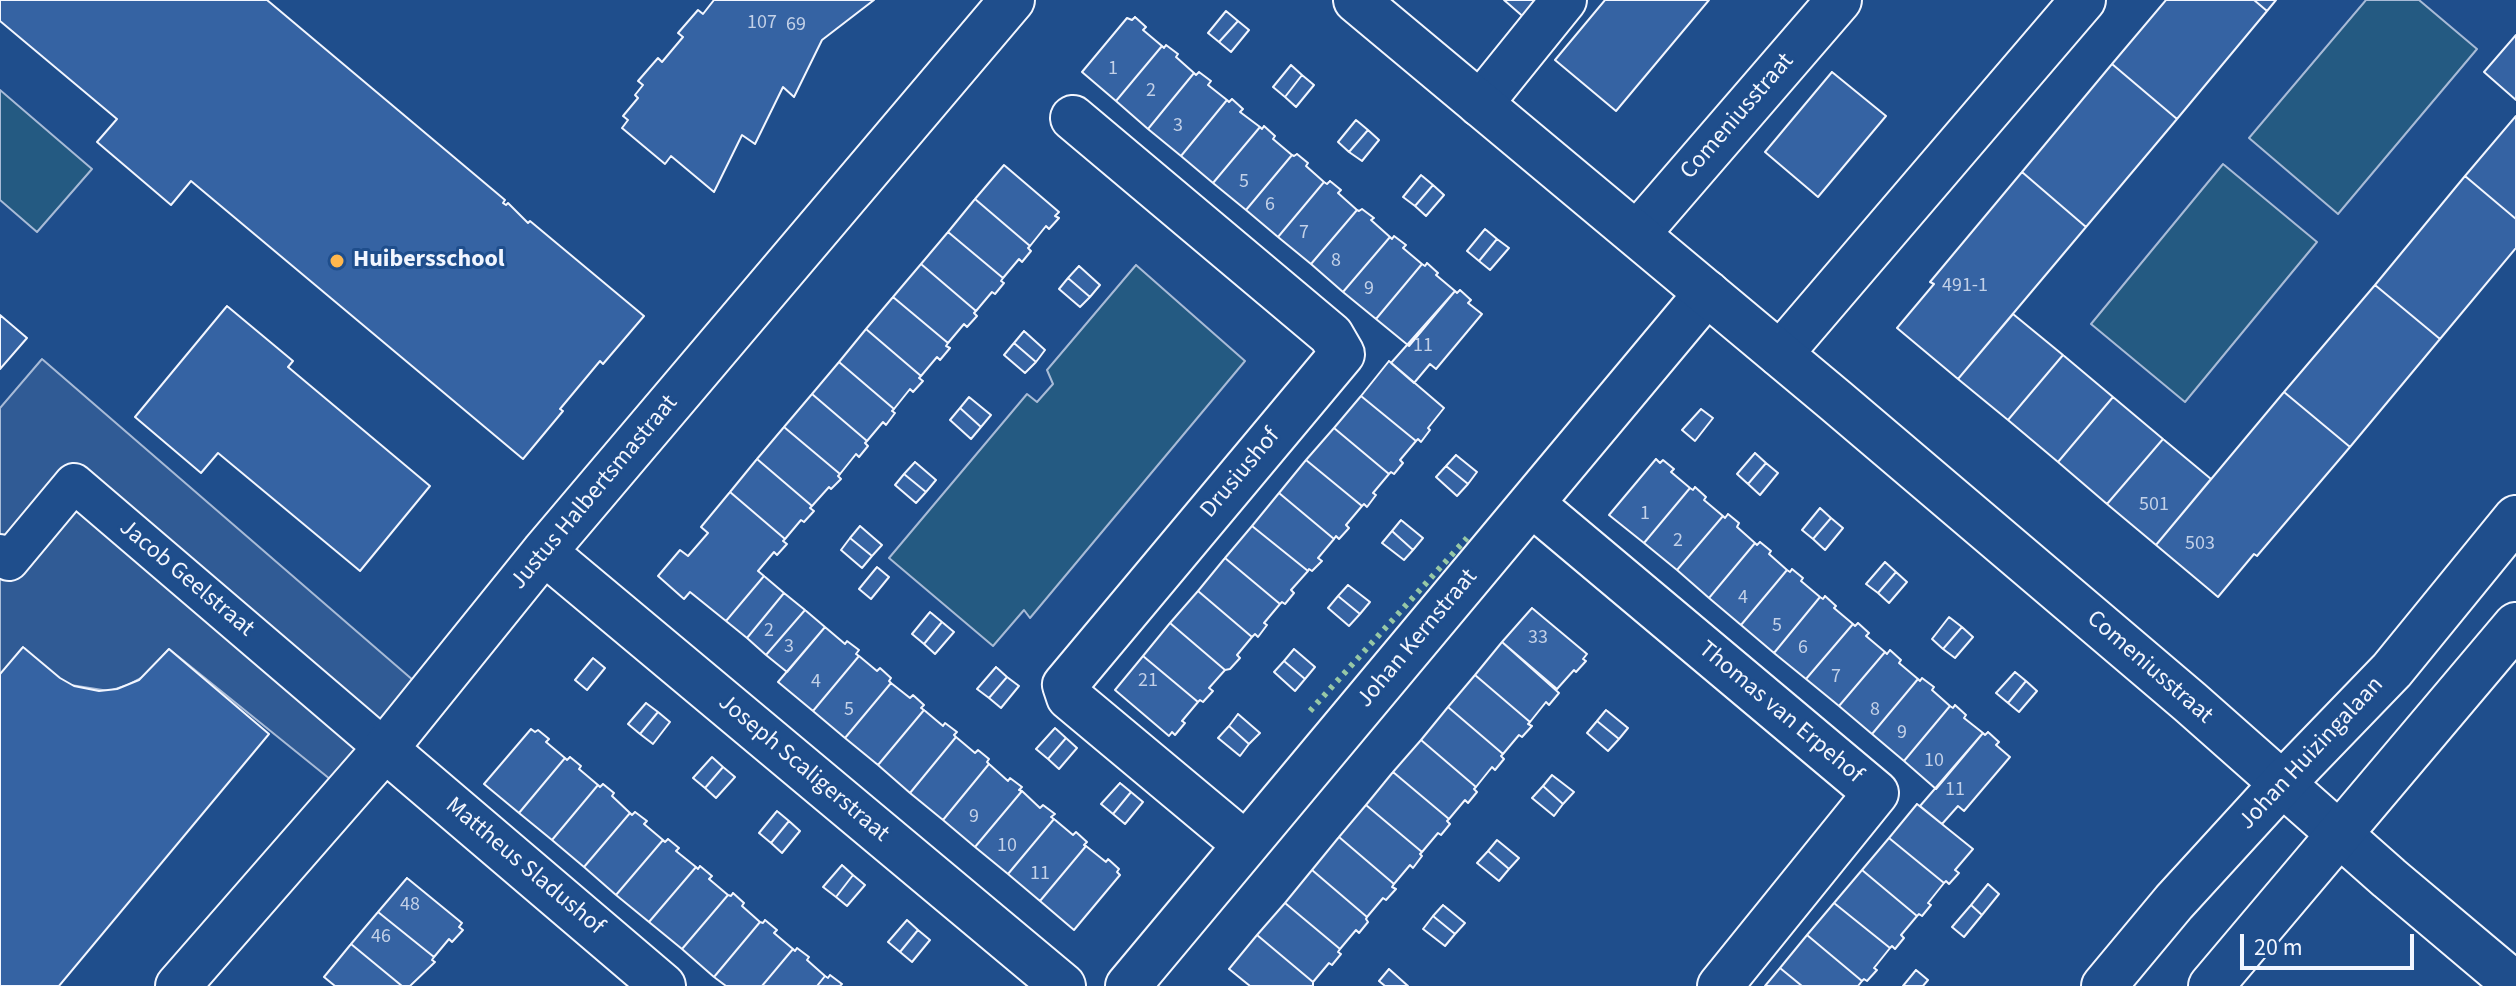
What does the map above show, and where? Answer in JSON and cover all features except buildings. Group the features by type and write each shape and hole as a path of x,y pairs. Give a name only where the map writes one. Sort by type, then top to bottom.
{"street":[{"name":"Justus Halbertsmastraat","path":"178,986 385,749 544,552 1012,0"},
{"name":"Comeniusstraat","path":"1356,0 1780,354 2516,985"},
{"path":"1480,104 1564,0"},
{"name":"Comeniusstraat","path":"1637,234 1839,0"},
{"path":"1780,354 2083,0"},
{"name":"Drusiushof","path":"1073,118 1331,335 1342,354 1065,685 1069,697 1245,844"},
{"name":"Johan Kernstraat","path":"1128,986 1707,293"},
{"name":"Jacob Geelstraat","path":"0,554 9,561 74,483 385,749"},
{"name":"Thomas van Erpehof","path":"1532,504 1876,793 1720,986"},
{"name":"Johan Huizingalaan","path":"2104,986 2174,902 2392,670 2516,518"},
{"name":"Joseph Scaligerstraat","path":"544,552 1063,986"},
{"path":"2211,986 2516,625"},
{"name":"Mattheus Sladushof","path":"385,749 663,986"}],"shaded area":[{"path":"2366,0 2419,0 2477,49 2338,214 2249,138"},
{"path":"0,90 92,169 37,232 0,200"},
{"path":"2223,164 2317,242 2185,402 2091,324"},
{"path":"1136,265 1245,361 1030,618 1024,610 993,646 889,558 1027,394 1037,402 1053,384 1047,370"},
{"path":"42,359 429,694 346,792 169,649 145,676 109,691 0,674 0,408"}],"hedge":[{"path":"1310,711 1467,538"}],"place":[{"name":"Huibersschool","path":"337,261"}]}
